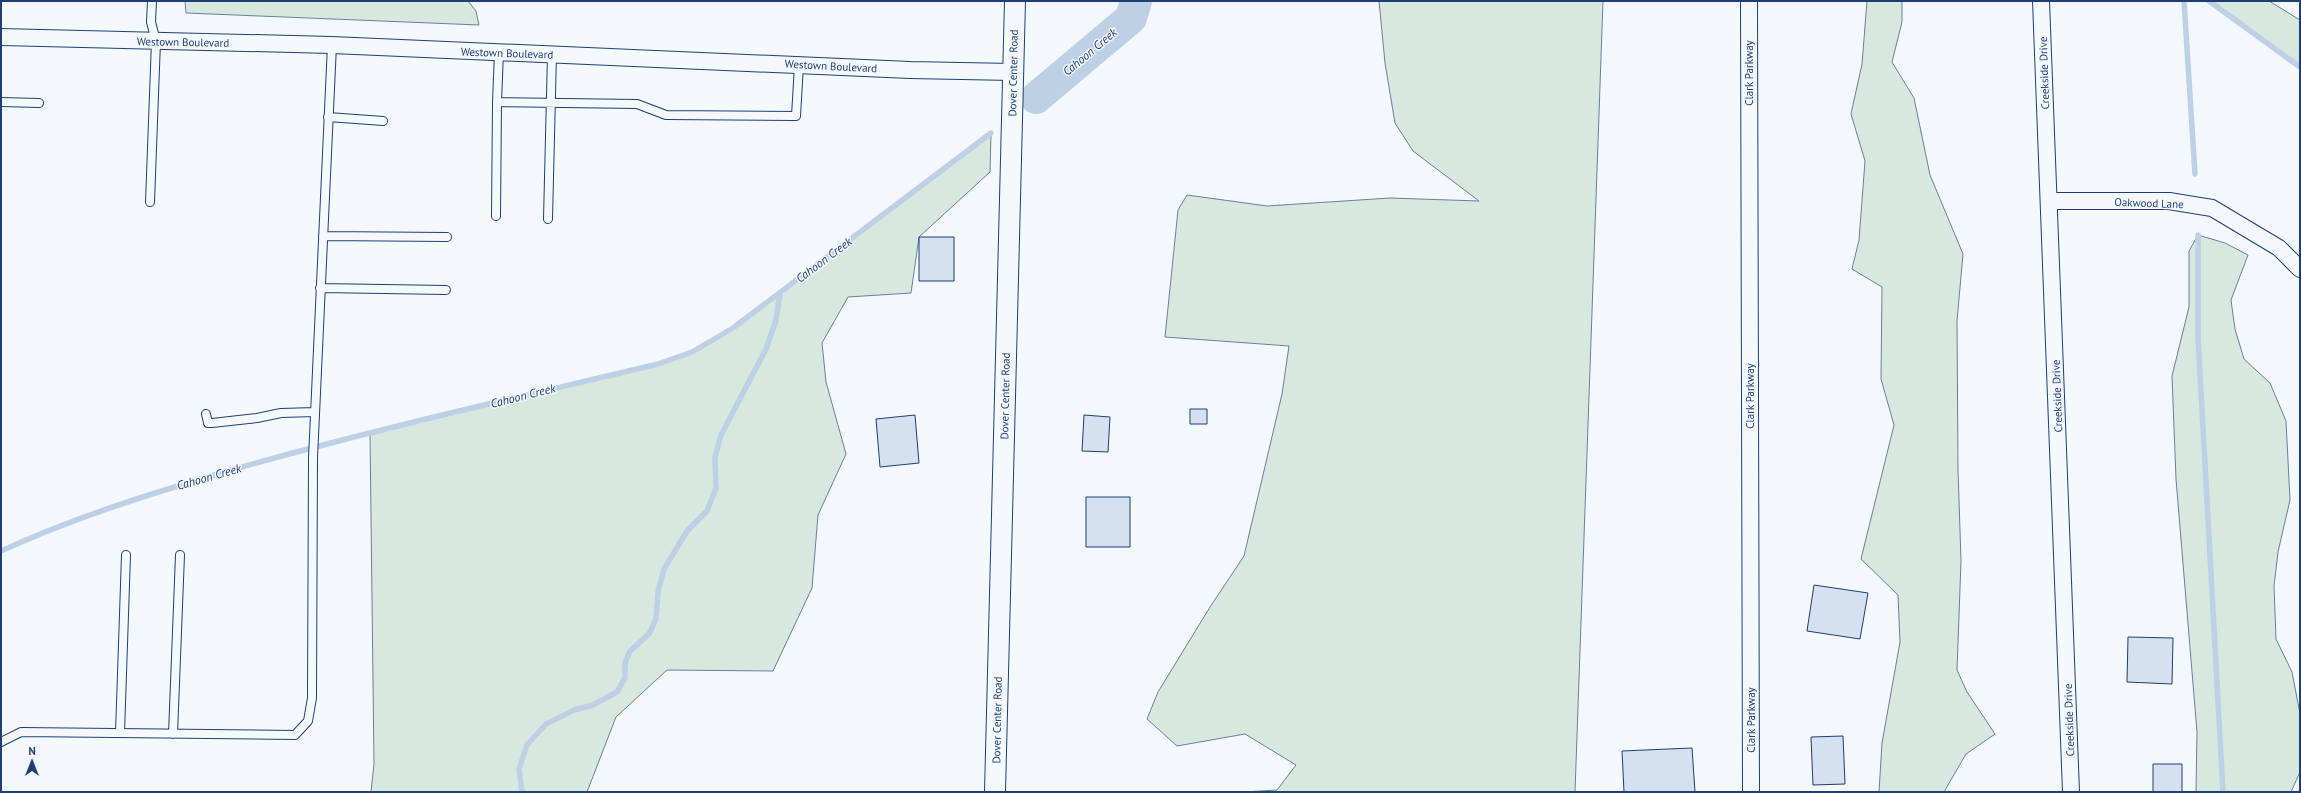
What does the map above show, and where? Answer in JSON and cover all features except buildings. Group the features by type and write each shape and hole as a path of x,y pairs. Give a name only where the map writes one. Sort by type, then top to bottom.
{"street":[{"name":"Dover Center Road","path":"995,792 1015,1"},
{"name":"Clark Parkway","path":"1749,1 1751,792"},
{"name":"Creekside Drive","path":"2041,1 2072,792"},
{"name":"Westown Boulevard","path":"1,37 332,45 798,65 1013,72"},
{"name":"Oakwood Lane","path":"2050,201 2169,201 2212,208 2279,248 2300,269"}],"lane":[{"path":"150,202 156,41 151,22 152,1"},
{"path":"1,742 21,732 295,735 308,721 312,698 314,428 332,45"},
{"path":"496,216 499,52"},
{"path":"548,219 552,54"},
{"path":"498,102 637,104 666,115 796,116 798,65"},
{"path":"1,102 39,103"},
{"path":"328,117 383,121"},
{"path":"323,236 447,237"},
{"path":"320,288 446,290"},
{"path":"206,414 208,423 212,424 281,413 315,412"},
{"path":"120,733 126,555"},
{"path":"172,734 180,555"}],"shaded area":[{"path":"185,1 468,1 476,11 479,25 186,13"},
{"path":"1379,1 1603,1 1575,792 1244,792 1277,790 1296,765 1245,734 1177,746 1147,719 1158,692 1210,607 1244,556 1282,394 1289,346 1165,337 1178,210 1187,195 1267,206 1390,198 1479,201 1413,151 1395,123 1385,63"},
{"path":"1867,1 1902,1 1902,22 1892,62 1914,98 1930,175 1963,254 1957,321 1958,470 1961,561 1957,670 1967,692 1995,734 1966,754 1944,792 1879,792 1882,743 1900,642 1898,595 1861,559 1894,425 1881,379 1882,287 1852,269 1859,240 1865,161 1851,114 1862,64"},
{"path":"2209,1 2269,1 2300,20 2300,67"},
{"path":"991,133 990,172 919,237 911,293 848,297 822,343 826,382 846,454 818,515 812,588 773,671 667,670 616,717 587,792 371,792 374,764 370,433 658,364 692,352 733,328"},
{"path":"2198,235 2225,243 2248,255 2231,300 2235,329 2244,359 2270,383 2286,421 2290,500 2278,552 2274,586 2276,639 2292,672 2300,714 2300,772 2291,792 2196,792 2197,732 2176,479 2172,376 2189,307 2189,251"}],"waterway":[{"name":"Cahoon Creek","path":"1036,98 1131,18 1136,1"},
{"path":"2184,1 2195,174"},
{"path":"2209,1 2300,67"},
{"name":"Cahoon Creek","path":"1,551 86,516 231,470 390,428 658,364 692,352 733,328 991,133"},
{"path":"2198,235 2198,337 2223,792"},
{"path":"522,792 519,769 527,745 546,724 574,710 593,705 617,692 625,678 625,663 630,651 649,634 656,619 658,592 664,569 687,531 707,511 716,488 715,457 721,435 766,349 776,320 780,293"}]}
